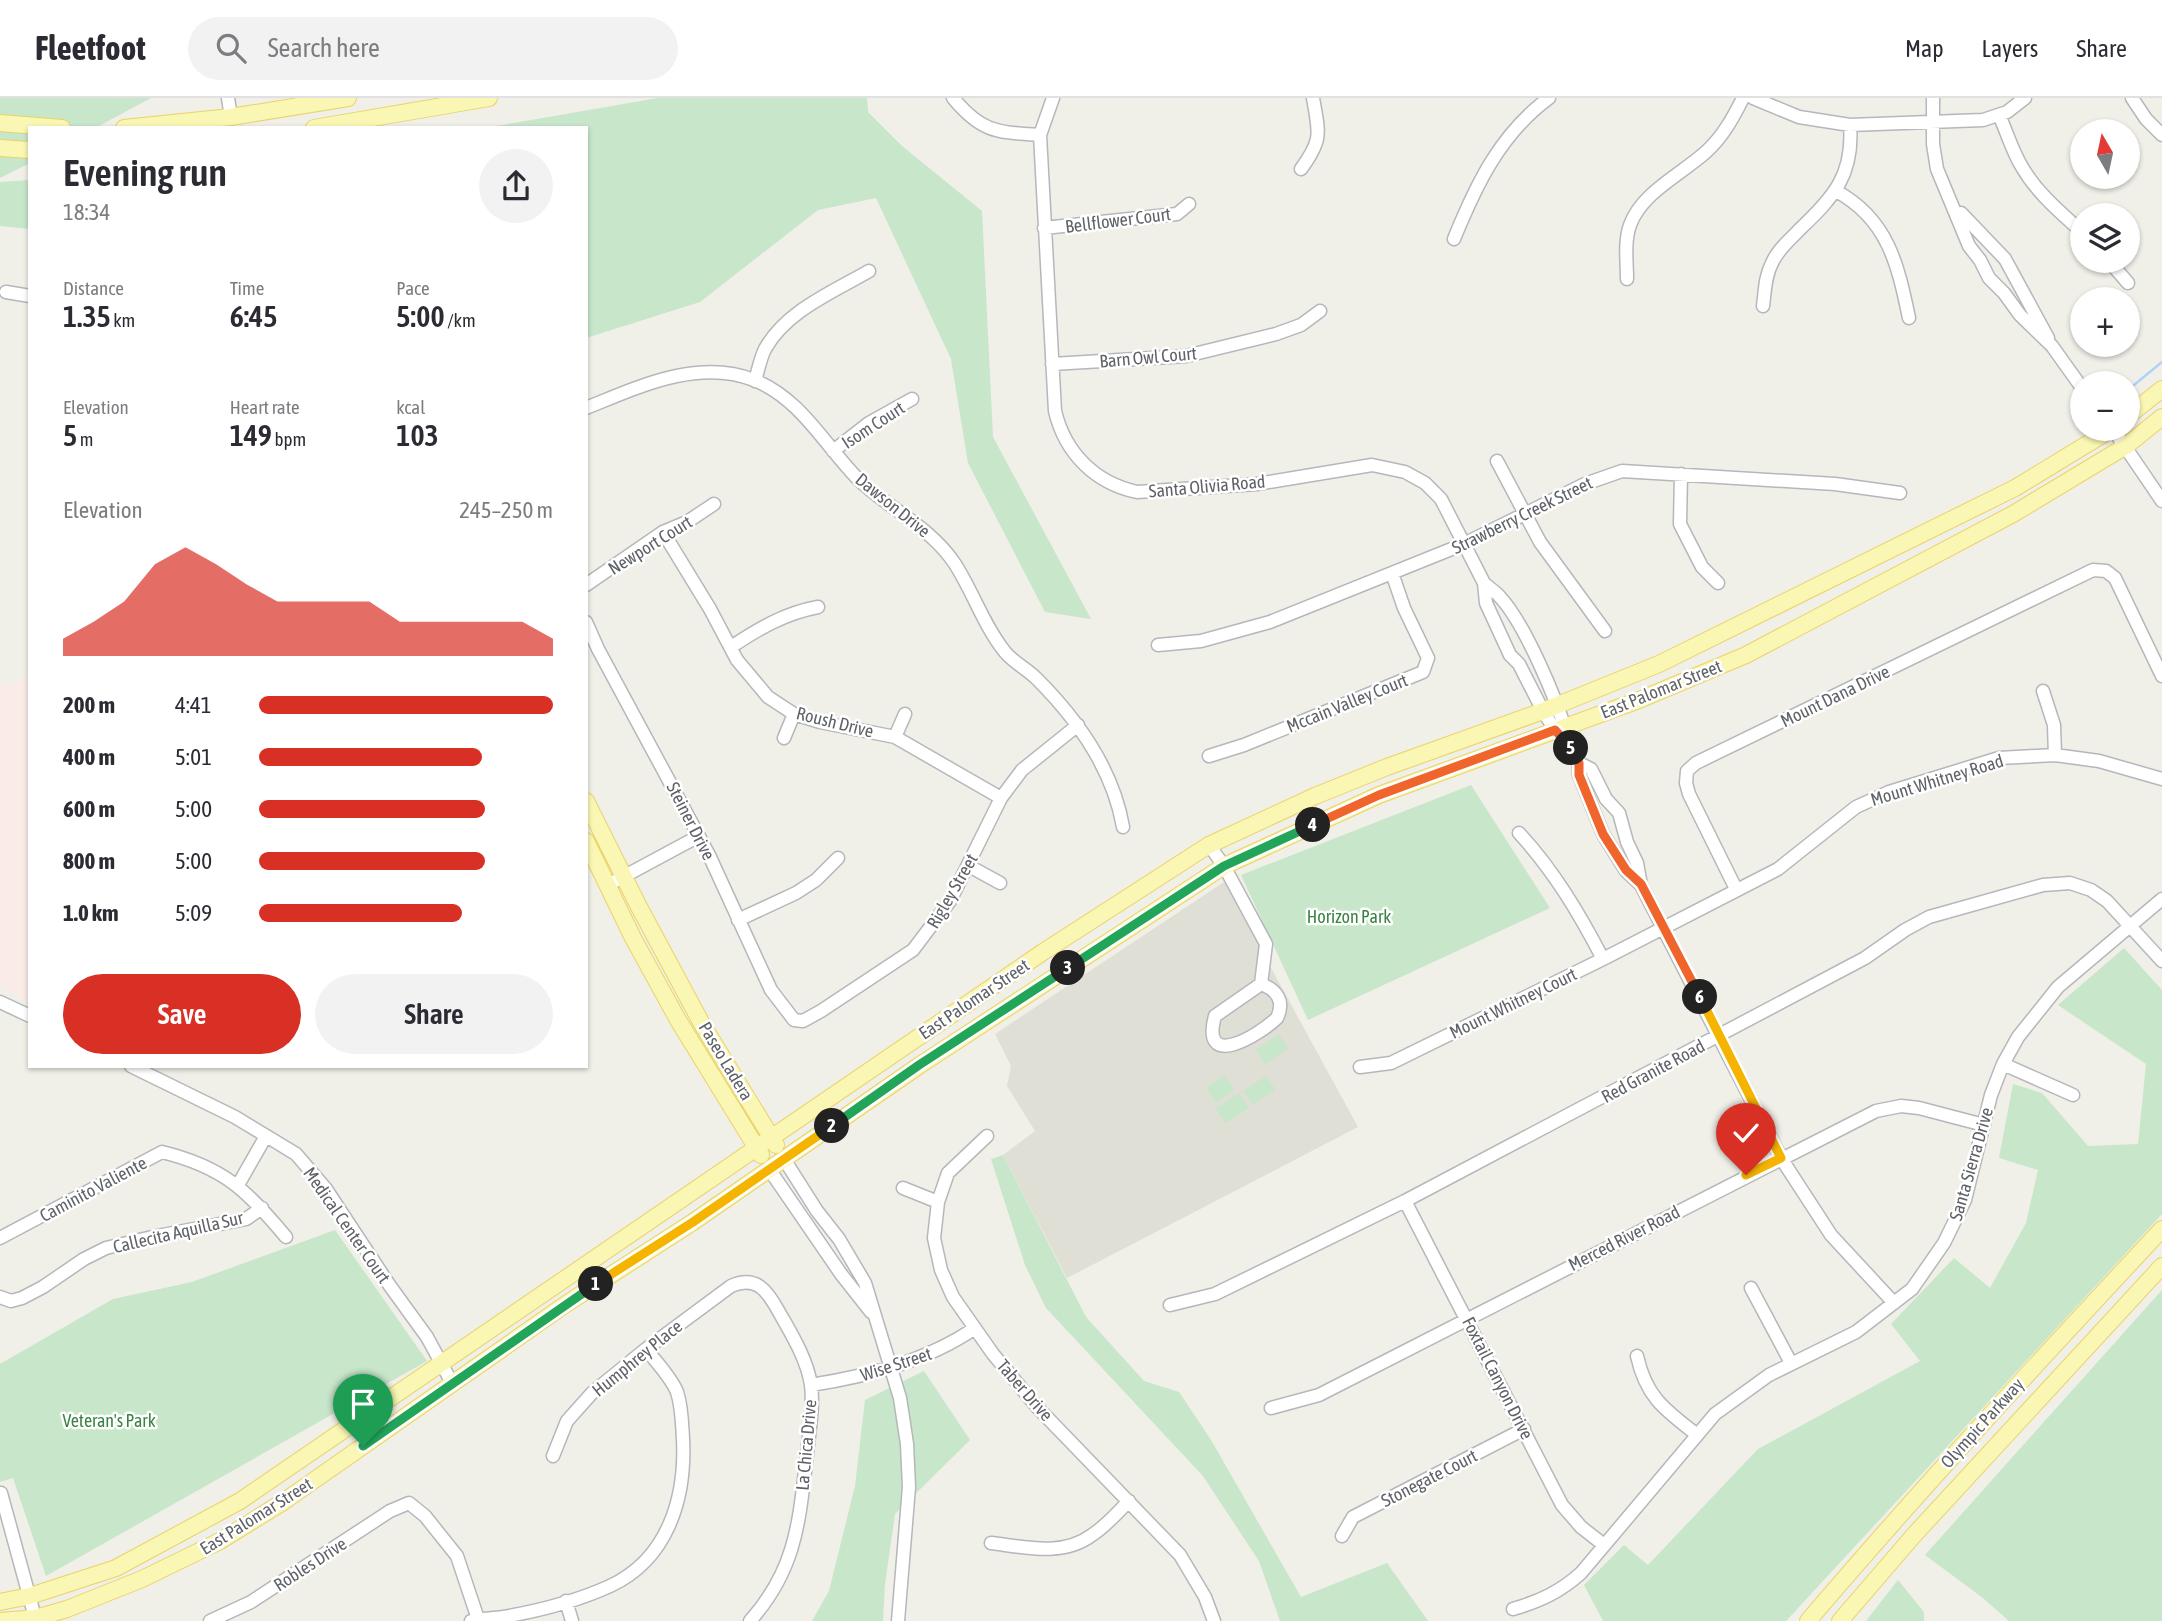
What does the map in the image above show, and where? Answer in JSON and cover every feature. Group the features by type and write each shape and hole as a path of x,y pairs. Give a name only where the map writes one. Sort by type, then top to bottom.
{"main road":[{"path":"178,126 233,124 348,98"},
{"path":"326,126 489,98"},
{"path":"0,123 37,126"},
{"path":"0,148 28,150"},
{"path":"2140,406 2162,389"},
{"name":"East Palomar Street","path":"1,1621 36,1619 67,1609 142,1580 220,1541 283,1502 577,1297 784,1160 919,1065 1224,866 1379,795 1639,700 1746,654 2013,514 2126,446 2162,417"},
{"name":"East Palomar Street","path":"0,1602 30,1596 116,1568 240,1501 1043,952 1209,845 1315,796 1659,664 2015,488 2093,441"},
{"name":"Paseo Ladera","path":"588,805 702,1024 784,1160"},
{"name":"Paseo Ladera","path":"588,845 633,938 678,1020 769,1169"},
{"name":"Olympic Parkway","path":"1808,1621 1878,1538 2162,1229"},
{"name":"Olympic Parkway","path":"1840,1621 1897,1554 2162,1266"},
{"path":"1878,1538 1897,1554"}],"street":[{"path":"228,98 233,124"},
{"path":"953,98 978,124 1001,132 1040,135"},
{"name":"Santa Olivia Road","path":"1053,98 1040,135 1055,411 1066,442 1087,467 1114,485 1137,492 1257,484 1361,465 1382,466 1405,472 1425,483 1441,499 1484,583 1501,598 1514,617 1550,708 1579,763 1579,775 1603,834 1626,870 1641,884"},
{"path":"1301,169 1315,149 1318,130 1313,98"},
{"path":"1454,239 1473,192 1496,152 1520,124 1549,98"},
{"path":"1627,279 1626,239 1637,211 1648,198 1714,144 1728,127 1743,98"},
{"path":"1753,98 1799,117 1850,125 1983,120 1999,115 2025,98"},
{"path":"1933,98 1937,169 1969,246 1989,278 2020,315 2052,346"},
{"path":"2132,98 2162,135"},
{"path":"1999,115 2021,165 2033,184 2070,221"},
{"path":"1763,306 1767,277 1776,256 1836,191 1848,164 1850,125"},
{"path":"1836,191 1853,200 1884,237 1900,273 1909,318"},
{"name":"Bellflower Court","path":"1044,228 1177,214 1189,204"},
{"path":"1953,205 2005,259 2052,346 2070,371"},
{"path":"755,381 765,350 784,324 869,271"},
{"path":"2119,273 2128,284"},
{"path":"6,292 28,296"},
{"name":"Barn Owl Court","path":"1052,364 1186,356 1276,334 1301,325 1320,311"},
{"name":"Dawson Drive","path":"588,407 636,387 690,373 714,372 755,381 799,410 856,477 883,502 934,537 956,565 1005,653 1035,677 1078,724 1098,756 1112,786 1123,827"},
{"name":"Isom Court","path":"833,451 869,423 912,399"},
{"path":"2122,441 2162,500"},
{"path":"1497,461 1540,542 1605,631"},
{"name":"Strawberry Creek Street","path":"1158,645 1188,643 1255,627 1464,544 1585,484 1614,473 1631,470 1835,484 1900,493"},
{"path":"1681,474 1680,524 1702,567 1718,583"},
{"name":"Newport Court","path":"588,584 663,532 687,522 714,504"},
{"name":"Roush Drive","path":"663,532 737,660 768,697 794,714 845,728 895,737 1000,798"},
{"name":"Mount Dana Drive","path":"1736,889 1689,794 1687,771 1696,764 2093,570 2102,571 2115,578 2162,676"},
{"name":"Mccain Valley Court","path":"1209,757 1423,672 1428,658 1404,608 1392,573"},
{"name":"Santa Olivia Road","path":"1484,583 1486,603 1510,655 1550,708"},
{"path":"730,647 760,628 788,615 818,607"},
{"name":"Steiner Drive","path":"588,626 699,836 771,990 794,1020"},
{"path":"2043,691 2054,725 2054,755"},
{"path":"784,738 794,714"},
{"path":"895,737 905,714"},
{"name":"Rigley Street","path":"794,1020 803,1021 821,1011 914,950 950,901 1000,798 1022,770 1078,724"},
{"name":"Mount Whitney Road","path":"1663,928 1777,869 1798,855 1838,820 1868,800 1983,762 1999,758 2054,755 2099,761 2161,775"},
{"name":"Santa Olivia Road","path":"1579,763 1591,769 1606,799 1619,813 1627,842 1637,863 1641,884 1781,1158 1830,1235 1894,1303"},
{"path":"1518,833 1542,859 1571,900 1604,959"},
{"path":"608,885 699,836"},
{"path":"1209,845 1224,866 1266,944 1261,984 1215,1016 1211,1031 1215,1040 1227,1047 1236,1046 1276,1018 1281,1003 1272,988 1261,984"},
{"path":"738,920 796,893 816,880 838,858"},
{"path":"969,866 1000,883"},
{"name":"Red Granite Road","path":"1170,1305 1220,1292 1405,1200 1865,958 1929,917 2043,885 2070,883 2091,890 2107,901 2162,961"},
{"name":"Santa Sierra Drive","path":"1513,1609 1546,1598 1567,1585 1714,1414 1744,1391 1791,1363 1856,1332 1912,1289 1952,1229 1965,1200 1992,1095 2003,1064 2018,1037 2057,987 2162,899"},
{"name":"Mount Whitney Court","path":"1360,1067 1391,1063 1663,928"},
{"path":"0,1002 28,1015"},
{"path":"2003,1064 2073,1095"},
{"name":"Medical Center Court","path":"135,1068 235,1117 296,1154 326,1189 426,1337 452,1383"},
{"name":"Merced River Road","path":"1271,1408 1318,1395 1876,1111 1901,1106 1919,1108 1984,1125"},
{"path":"238,1185 266,1136"},
{"name":"Taber Drive","path":"987,1136 948,1173 938,1202 934,1238 941,1270 953,1297 1037,1407 1180,1555 1205,1597 1214,1621"},
{"name":"Caminito Valiente","path":"0,1238 162,1152 192,1159 238,1185 286,1237"},
{"name":"Paseo Ladera","path":"784,1160 839,1239 865,1283 900,1398 907,1444 909,1487 898,1621"},
{"name":"Paseo Ladera","path":"769,1169 841,1274 873,1315"},
{"path":"903,1188 938,1202"},
{"name":"Foxtail Canyon Drive","path":"1405,1200 1562,1505 1581,1527 1604,1545"},
{"name":"Callecita Aquilla Sur","path":"0,1297 11,1301 22,1298 106,1248 246,1219 262,1208"},
{"name":"Humphrey Place","path":"553,1456 567,1421 612,1376 731,1286 744,1280"},
{"name":"La Chica Drive","path":"744,1280 757,1283 775,1305 801,1353 811,1385 811,1416 798,1523 792,1550 771,1596 750,1621"},
{"path":"1751,1288 1791,1363"},
{"name":"Wise Street","path":"811,1385 845,1380 928,1356 975,1328"},
{"path":"474,1620 502,1617 566,1601 612,1585 634,1572 658,1545 675,1514 683,1478 681,1411 676,1389 646,1349"},
{"path":"1637,1356 1642,1378 1657,1401 1696,1434"},
{"name":"Stonegate Court","path":"1342,1536 1353,1517 1524,1429"},
{"path":"1,1493 36,1619"},
{"path":"991,1543 1051,1549 1076,1544 1092,1536 1129,1502"},
{"name":"Robles Drive","path":"210,1621 244,1606 390,1511 409,1503 425,1516 457,1556 474,1620"},
{"path":"566,1601 572,1621"}],"shaded area":[{"path":"28,679 28,1000 0,987 0,686"},
{"path":"1224,882 1358,1127 1067,1278 1003,1155 1035,1131 1007,1086 1011,1066 995,1034"}],"green space":[{"path":"0,98 151,98 99,126 28,126 28,164 0,178"},
{"path":"658,98 867,98 868,112 902,146 982,211 993,437 1091,619 1045,612 968,463 951,359 876,198 818,210 700,302 588,337 588,126 497,126"},
{"path":"28,180 28,229 0,226 0,182"},
{"name":"Horizon Park","path":"1471,785 1550,908 1308,1020 1241,875"},
{"path":"2124,948 2162,990 2162,1214 1786,1621 1603,1621 1584,1585 1624,1545 1648,1565 1758,1449 1920,1361 1891,1324 1954,1258 1990,1288 2026,1223 2038,1170 1999,1158 2013,1084 2042,1093 2088,1146 2138,1144 2146,1064 2058,1005"},
{"path":"1279,1034 1288,1049 1265,1064 1256,1050"},
{"path":"1224,1075 1234,1090 1216,1103 1206,1088"},
{"path":"1266,1076 1276,1090 1253,1105 1243,1091"},
{"path":"1239,1093 1249,1108 1226,1123 1216,1109"},
{"path":"1003,1155 1086,1317 1144,1381 1179,1392 1211,1440 1301,1597 1387,1563 1428,1621 1280,1621 1259,1561 1203,1476 1046,1308 1025,1265 991,1159"},
{"name":"Veteran's Park","path":"335,1230 427,1361 46,1576 13,1478 0,1482 0,1364 113,1299 192,1282"},
{"path":"2162,1290 2162,1621 2009,1621 1925,1555"},
{"path":"924,1371 970,1440 895,1514 885,1584 883,1621 812,1621 829,1591 855,1486 865,1400"},
{"path":"1898,1580 1924,1612 1924,1621 1866,1621"}],"waterway":[{"path":"2140,380 2162,362"}],"route":[{"path":"363,1446 566,1304 693,1222 919,1065 1224,866 1379,795 1555,730 1579,763 1579,775 1603,834 1626,870 1641,884 1781,1158 1746,1175"}]}
